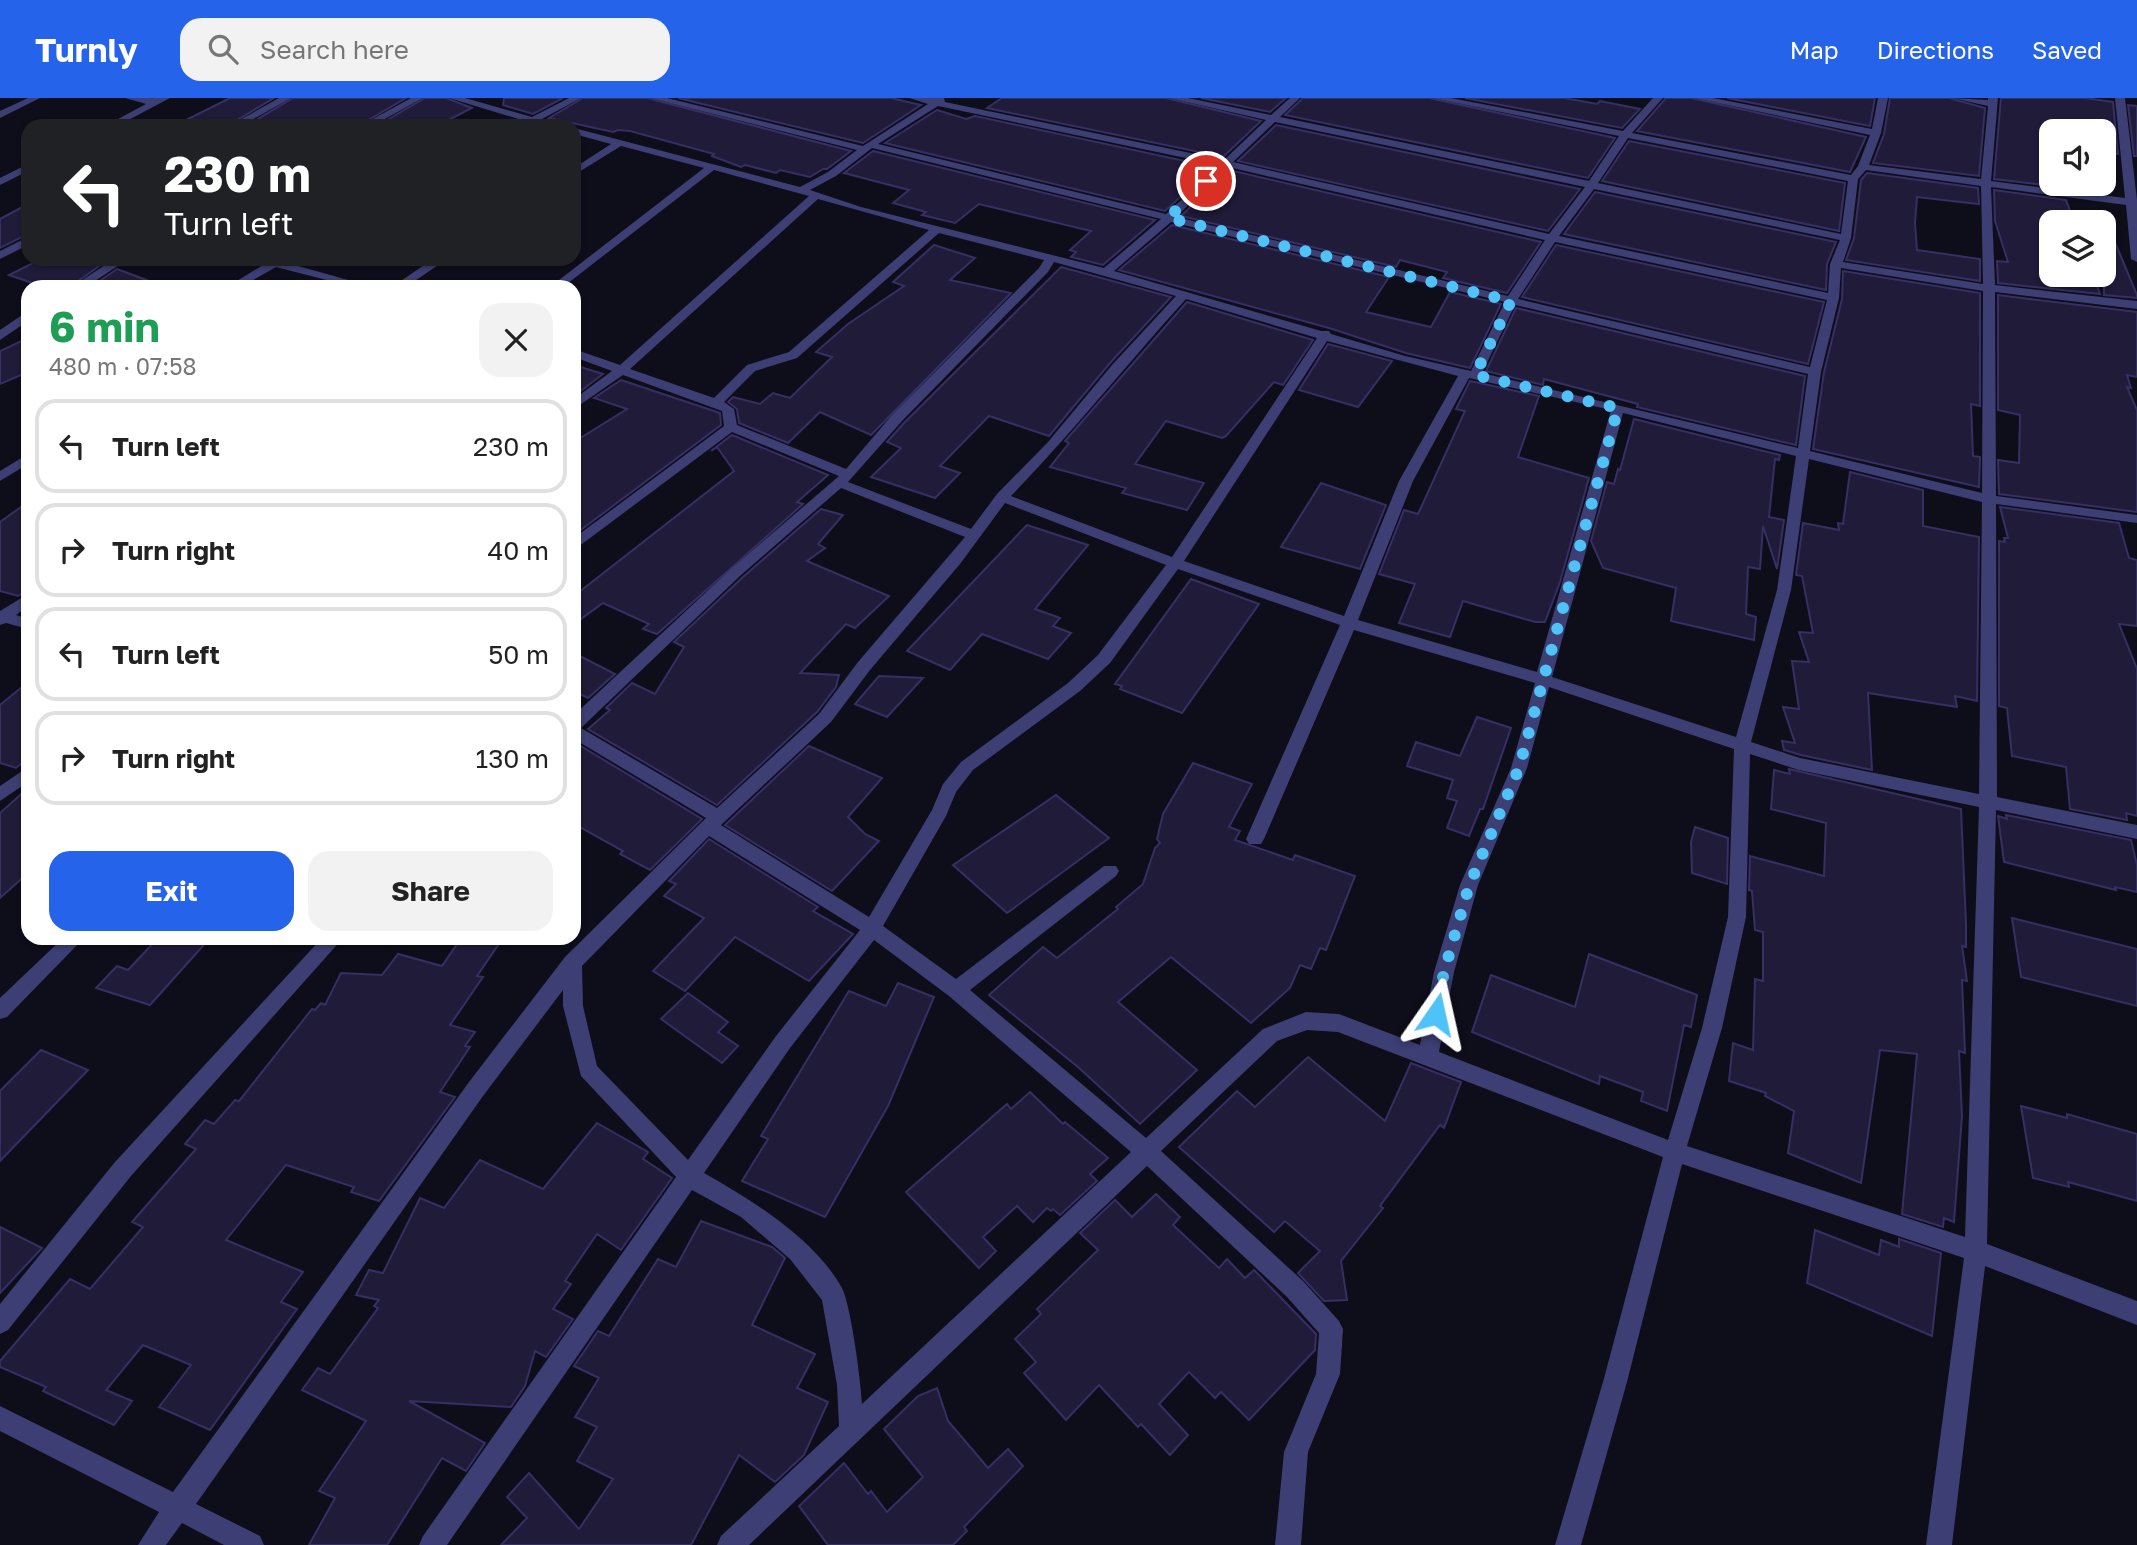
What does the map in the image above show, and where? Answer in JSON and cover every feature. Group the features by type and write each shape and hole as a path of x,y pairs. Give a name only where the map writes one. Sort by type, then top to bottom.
{"street":[{"path":"0,115 35,98"},
{"path":"130,98 161,100"},
{"path":"247,119 286,98"},
{"path":"378,119 418,98"},
{"path":"454,98 529,119"},
{"path":"535,119 576,98"},
{"path":"655,98 1815,372"},
{"path":"914,98 941,101 1833,298"},
{"path":"1174,98 1846,238"},
{"path":"1106,272 1168,218 1295,98"},
{"path":"1437,98 1853,179"},
{"path":"1255,839 1349,623 1406,481 1511,301 1552,238 1625,135 1658,98"},
{"path":"1699,98 1876,133"},
{"path":"1568,1545 1615,1382 1675,1152 1712,1028 1737,917 1742,746 1784,590 1815,372 1833,298 1836,264 1846,238 1853,179 1863,167 1876,133 1883,98"},
{"path":"1939,1545 1976,1251 1988,800 1989,288 1986,183 1993,101 1957,98"},
{"path":"2120,98 2134,203 2137,259"},
{"path":"124,119 161,100"},
{"path":"801,190 832,174 868,147 941,101"},
{"path":"581,133 1106,272 1325,334 1402,359 1618,408 1987,499 2137,519"},
{"path":"581,167 619,143"},
{"path":"565,280 712,167"},
{"path":"1863,167 2134,203"},
{"path":"0,182 21,171"},
{"path":"581,400 620,371 816,196"},
{"path":"716,403 751,368 793,355 938,229"},
{"path":"0,256 21,244"},
{"path":"581,717 736,572 844,479 897,418 1044,270 1051,258"},
{"path":"1836,264 1989,288 2137,305"},
{"path":"89,280 111,266"},
{"path":"245,280 269,266"},
{"path":"295,266 343,280"},
{"path":"409,280 430,266"},
{"path":"150,1545 461,1111 572,963 714,821 825,718 864,666 956,561 972,535 1002,497 1053,445 1116,368 1184,295"},
{"path":"0,337 21,320"},
{"path":"432,1545 550,1372 783,1042 872,928 940,811 948,789 961,774 1073,687 1104,659 1175,563 1325,334"},
{"path":"581,356 716,403 728,410 731,427"},
{"path":"1428,1055 1444,972 1469,886 1519,768 1618,408"},
{"path":"731,427 972,535"},
{"path":"581,539 731,427"},
{"path":"0,477 21,463"},
{"path":"1002,497 1175,563 1349,623 1545,680 1799,764 2137,832"},
{"path":"1,618 21,604"},
{"path":"1,618 21,622"},
{"path":"581,735 659,784 872,928 956,990 1146,1152 1295,1289 1331,1329 1328,1374 1296,1452 1288,1545"},
{"path":"0,795 21,778"},
{"path":"956,990 1110,871"},
{"path":"0,1011 68,945"},
{"path":"0,1322 123,1169 328,945"},
{"path":"572,963 573,1006 588,1070 690,1177 749,1210 798,1251 833,1295 849,1385 851,1431"},
{"path":"730,1545 1270,1035 1306,1021 1339,1023 1675,1152 1976,1251 2137,1313"},
{"path":"0,1418 251,1545"}],"building":[{"path":"230,98 274,98 239,119 188,119"},
{"path":"293,98 406,98 370,119 258,119"},
{"path":"425,98 446,98 472,108 451,119 389,119"},
{"path":"504,98 563,98 533,114 503,105"},
{"path":"583,98 647,98 851,151 827,169 810,177 780,170 776,173 745,165 741,167 712,156 714,154 630,131 613,132 581,125 581,119 549,118"},
{"path":"678,98 891,98 921,105 863,143"},
{"path":"1002,98 1166,98 1261,121 1223,157 987,108"},
{"path":"1201,98 1286,98 1270,112"},
{"path":"1303,98 1429,98 1615,138 1588,178 1285,115"},
{"path":"1465,98 1564,98 1597,104 1600,101 1640,109 1622,128"},
{"path":"1666,98 1691,98 1866,137 1850,172 1637,131"},
{"path":"1727,98 1875,98 1870,126"},
{"path":"1890,98 1949,98 1985,108 1979,176 1873,163 1884,134"},
{"path":"2001,98 2085,98 2113,102 2115,119 2039,119 2039,184 1994,179"},
{"path":"2128,105 2137,106 2137,156 2134,156"},
{"path":"937,110 966,119 975,116 1213,167 1165,211 885,143"},
{"path":"1276,125 1580,189 1548,231 1238,161"},
{"path":"1629,141 1845,183 1839,231 1602,181"},
{"path":"873,151 1155,220 1103,265 1071,257 1076,252 1070,250 1091,231 979,204 955,223 922,215 926,212 893,203 909,190 844,173"},
{"path":"1229,170 1541,242 1507,293 1443,278 1447,272 1400,260 1396,267 1181,216"},
{"path":"1867,173 1978,188 1979,204 1917,197 1915,223 1917,250 1980,259 1980,281 1846,260 1854,238 1861,180"},
{"path":"1994,190 2066,200 2070,210 2039,210 2039,287 2097,287 2100,294 1998,283 1997,261 2008,262 1995,221"},
{"path":"1595,192 1836,242 1827,264 1826,290 1564,234"},
{"path":"21,208 21,238 0,248 0,219"},
{"path":"1172,225 1389,277 1366,312 1431,327 1450,292 1501,304 1470,368 1406,353 1329,328 1119,270"},
{"path":"934,245 975,258 950,280 1011,293 871,435 820,412 788,443 739,423 737,409 728,402 733,397 760,404 773,393 790,398 832,357 816,352 848,324 904,286 893,282"},
{"path":"1556,245 1824,302 1808,364 1522,297"},
{"path":"2116,245 2137,298 2104,295 2104,287 2116,287"},
{"path":"27,266 99,266 80,280 24,280 9,275"},
{"path":"1061,267 1171,297 1110,363 1049,436 989,416 940,466 960,473 935,498 871,477 901,448 887,442 904,423"},
{"path":"117,269 146,280 101,280"},
{"path":"1843,271 1980,293 1980,406 1971,404 1973,456 1980,457 1979,487 1813,449 1824,372 1842,299"},
{"path":"1998,295 2137,312 2137,377 2127,375 2131,388 2127,387 2137,410 2137,512 1999,494 1998,460 2019,463 2020,415 1998,410"},
{"path":"1187,302 1313,340 1283,385 1274,382 1226,436 1222,438 1166,421 1135,464 1204,483 1187,510 1122,493 1126,488 1050,467 1069,443 1065,441"},
{"path":"1516,308 1805,376 1796,445 1637,407 1638,404 1544,379 1543,385 1486,371"},
{"path":"21,341 21,375 0,384 0,351"},
{"path":"1328,344 1392,361 1358,407 1299,390"},
{"path":"581,367 603,374 581,391"},
{"path":"621,380 720,413 721,425 581,530 581,438 627,409 594,398"},
{"path":"1470,381 1539,396 1518,457 1589,478 1560,582 1545,622 1535,622 1463,601 1450,637 1399,623 1415,584 1379,574 1404,510 1418,514 1465,411 1456,409"},
{"path":"1634,419 1780,455 1779,460 1775,459 1769,517 1784,520 1777,569 1763,526 1760,569 1748,567 1746,614 1756,617 1754,640 1671,621 1676,588 1603,568 1591,541 1607,482 1614,484 1618,469 1620,470"},
{"path":"732,435 828,475 797,502 803,504 657,634 643,629 649,624 603,603 581,619 581,591 734,471 717,447 711,451"},
{"path":"1850,472 1923,490 1923,526 1979,537 1977,701 1955,696 1957,707 1868,693 1872,770 1784,750 1782,741 1795,743 1783,707 1799,709 1792,661 1809,662 1799,632 1813,633 1802,576 1796,575 1803,523 1839,530 1838,523 1843,524"},
{"path":"1321,483 1386,505 1360,569 1281,547"},
{"path":"21,507 21,594 18,596 0,591 0,522"},
{"path":"2000,507 2119,523 2129,558 2137,560 2137,626 2119,624 2137,669 2137,816 2126,813 2127,820 2070,809 2066,767 2012,756 2007,708 1999,706 1999,541 2005,542 2004,538 2008,538"},
{"path":"821,509 843,515 818,544 825,548 807,561 889,596 855,628 846,624 800,673 839,675 836,687 817,712 717,805 588,729 610,710 606,708 632,683 655,694 684,647 674,642"},
{"path":"1027,525 1088,545 1035,609 1060,618 1053,626 1071,633 1048,659 982,634 950,670 907,651"},
{"path":"1191,579 1259,604 1182,713 1120,689 1122,686 1115,684"},
{"path":"581,657 615,674 588,698 581,694"},
{"path":"879,676 923,678 887,717 855,704"},
{"path":"21,688 21,764 16,768 0,763 0,705"},
{"path":"1477,717 1511,728 1483,809 1480,809 1469,836 1447,828 1457,801 1447,798 1453,780 1407,766 1416,742 1460,756"},
{"path":"581,746 702,819 650,870 620,854 623,851 581,828"},
{"path":"809,746 882,778 848,817 865,834 879,841 832,891 725,825"},
{"path":"1193,763 1252,784 1229,827 1240,831 1235,840 1293,860 1295,855 1355,876 1326,950 1320,948 1311,969 1300,965 1290,988 1251,1023 1171,957 1118,1002 1197,1070 1140,1124 1078,1067 989,995 1043,947 1057,958 1118,909 1116,907 1143,884 1155,848 1160,843 1157,839 1163,814"},
{"path":"1789,769 1961,809 1966,924 1966,947 1962,946 1967,981 1962,980 1965,1053 1959,1051 1962,1116 1954,1222 1944,1218 1943,1227 1902,1214 1917,1054 1880,1050 1861,1183 1788,1153 1794,1111 1765,1096 1766,1093 1729,1081 1733,1043 1753,1050 1755,979 1763,981 1763,932 1755,930 1752,891 1749,890 1750,856 1824,876 1826,823 1771,809 1774,770 1790,774"},
{"path":"21,794 21,879 0,898 0,813"},
{"path":"1056,795 1109,838 1007,913 953,865"},
{"path":"2006,815 2131,840 2137,865 2137,892 2115,887 2116,890 2004,862 1998,816 2007,819"},
{"path":"1695,827 1728,838 1727,884 1692,873 1691,842"},
{"path":"709,839 818,907 813,911 853,934 809,981 735,937 685,991 653,971 704,918 664,896 676,884 669,881"},
{"path":"2012,918 2137,949 2137,1006 2021,977"},
{"path":"151,945 204,945 150,1005 96,988 117,966 128,970"},
{"path":"456,945 498,945 477,976 483,977 450,1025 475,1032 465,1046 470,1047 440,1092 455,1097 379,1201 351,1192 354,1187 286,1165 226,1240 303,1272 281,1302 297,1309 210,1430 159,1407 191,1365 143,1345 106,1390 132,1401 114,1425 43,1391 46,1387 0,1367 0,1361 70,1279 90,1289 143,1227 132,1222 196,1149 185,1144 205,1120 214,1124 235,1100 239,1101 312,1009 315,1010 321,1003 325,1005 341,973 382,975 398,954 442,966"},
{"path":"1589,954 1697,995 1691,1027 1684,1025 1667,1111 1641,1101 1643,1092 1600,1076 1599,1084 1472,1032 1491,975 1575,1007"},
{"path":"898,983 934,997 888,1106 825,1217 742,1181 768,1139 761,1136 849,991 886,1006"},
{"path":"688,993 728,1022 718,1032 738,1046 722,1063 661,1019"},
{"path":"41,1050 88,1070 0,1161 0,1091"},
{"path":"1308,1057 1385,1121 1411,1063 1461,1082 1444,1128 1440,1125 1380,1206 1383,1208 1341,1261 1347,1300 1324,1301 1298,1273 1320,1251 1285,1221 1274,1232 1179,1147 1237,1091 1255,1107"},
{"path":"1030,1092 1063,1124 1065,1122 1108,1158 1090,1174 1097,1181 1060,1215 1047,1208 1033,1222 1017,1206 983,1237 996,1251 979,1268 906,1192 1007,1104 1011,1109"},
{"path":"2021,1106 2067,1118 2067,1114 2137,1134 2137,1201 2068,1182 2069,1187 2033,1178"},
{"path":"597,1123 648,1152 643,1159 672,1178 621,1250 597,1234 565,1281 571,1284 553,1309 573,1319 546,1357 535,1351 525,1386 511,1407 409,1401 485,1443 466,1471 442,1458 387,1545 309,1545 335,1498 319,1491 366,1421 302,1390 318,1368 330,1374 378,1308 374,1306 379,1300 356,1295 369,1270 383,1273 420,1198 444,1208 480,1160 543,1189"},
{"path":"1156,1194 1180,1217 1173,1225 1219,1268 1227,1259 1245,1278 1254,1270 1316,1334 1315,1350 1249,1420 1221,1392 1215,1398 1189,1372 1159,1404 1188,1435 1170,1455 1141,1424 1138,1427 1099,1385 1066,1420 1024,1373 1036,1362 1015,1339 1041,1314 1037,1309 1098,1250 1080,1233 1115,1200 1132,1217"},
{"path":"701,1221 772,1247 785,1258 752,1325 815,1354 797,1388 828,1402 804,1455 775,1482 739,1455 691,1545 501,1545 527,1518 507,1497 529,1473 579,1529 613,1479 577,1461 597,1427 575,1417 599,1378 574,1366 598,1331 609,1336 658,1259 676,1267"},
{"path":"0,1227 42,1248 0,1293"},
{"path":"1815,1230 1879,1255 1881,1240 1899,1247 1899,1239 1941,1253 1932,1336 1807,1283"},
{"path":"937,1388 948,1421 988,1468 1008,1449 1023,1466 964,1527 967,1531 953,1545 828,1545 799,1506 844,1463 868,1494 871,1491 887,1512 923,1477 884,1429 918,1396"}],"route":[{"path":"1206,181 1168,218 1511,301 1475,375 1618,408 1519,768 1469,886 1444,972 1436,1014"}]}
